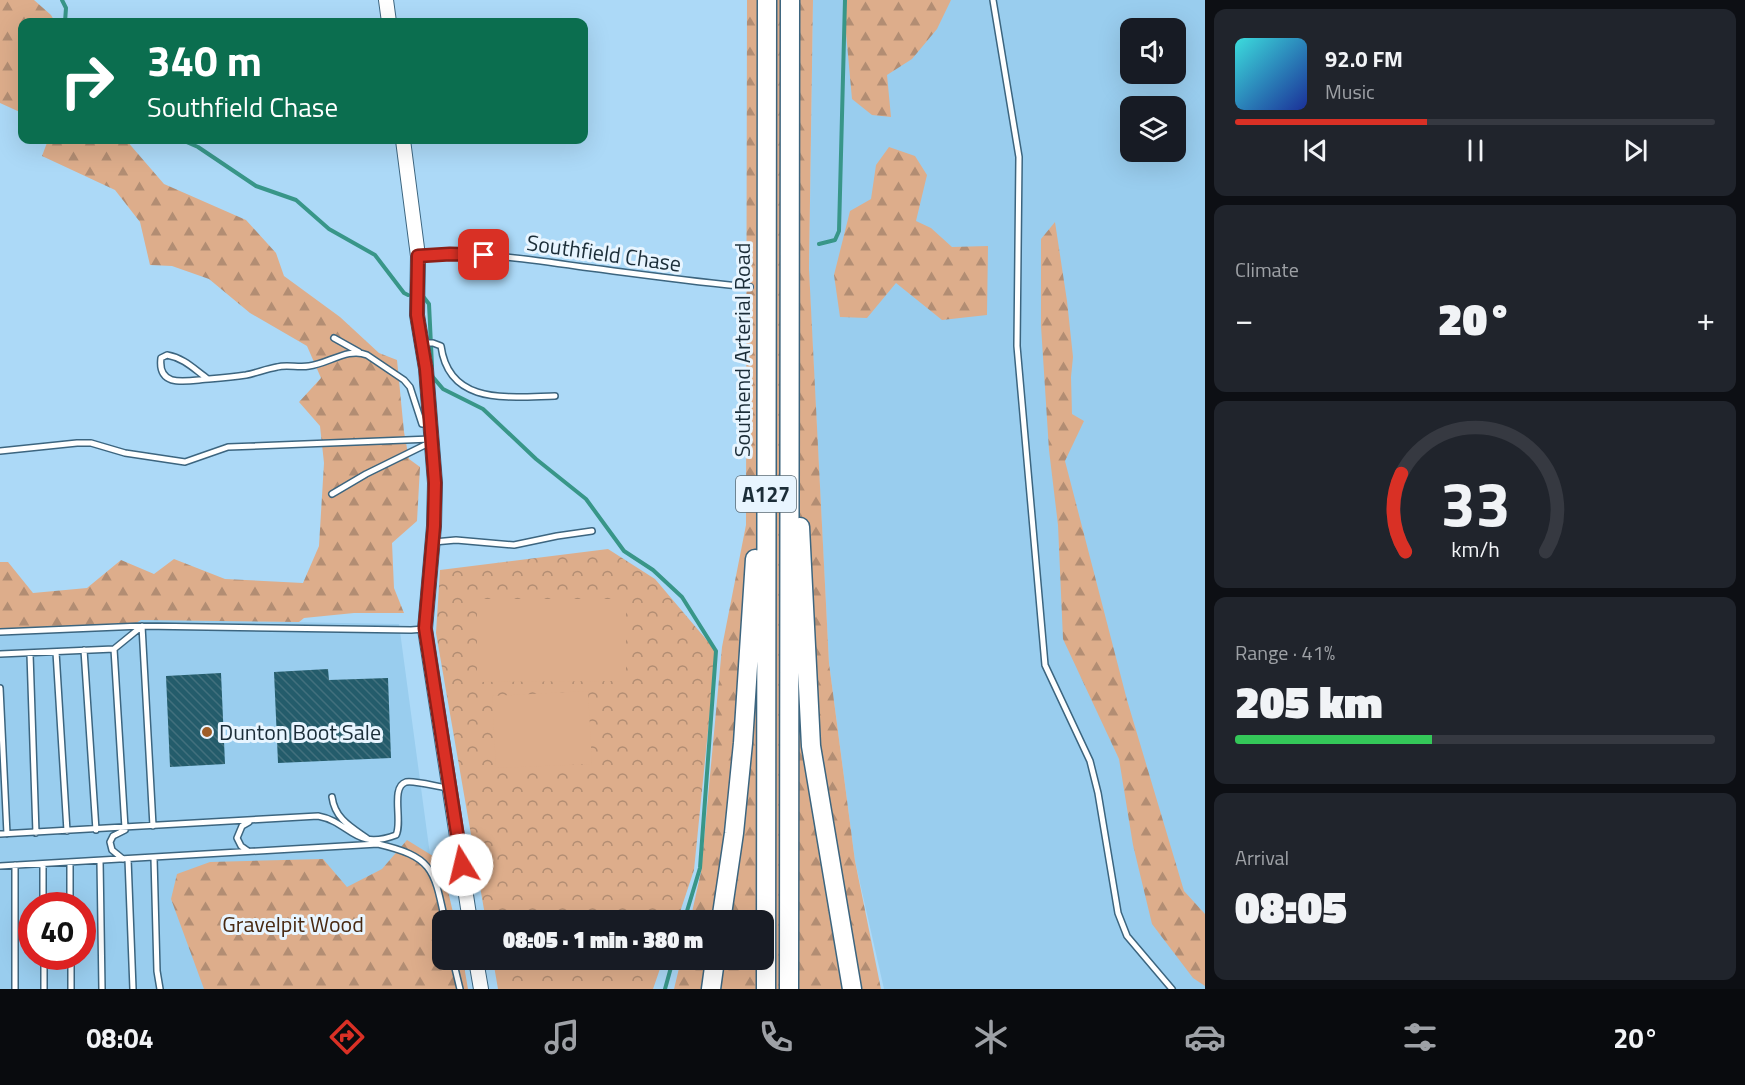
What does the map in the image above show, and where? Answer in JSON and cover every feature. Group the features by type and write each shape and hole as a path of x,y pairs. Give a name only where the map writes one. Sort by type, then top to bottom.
{"highway":[{"name":"Southend Arterial Road","path":"766,989 758,288 767,0"},
{"name":"A127","path":"789,989 790,0"},
{"path":"723,910 734,833 743,743 755,564 758,288"},
{"path":"789,360 801,533 811,746 852,989"},
{"path":"711,989 714,970"}],"street":[{"path":"386,0 388,18"},
{"path":"404,144 418,256 417,315 422,343 435,483 433,542 425,628 468,910"},
{"path":"478,970 481,989"}],"lane":[{"path":"993,0 1019,157 1017,346 1045,665 1090,761 1098,793 1118,913 1127,936 1172,989"},
{"name":"Southfield Chase","path":"418,256 501,255 690,282 758,288"},
{"path":"334,338 367,355 404,380 410,387 422,424 430,424"},
{"path":"422,343 441,346 443,363 454,380 483,394 495,397 555,396"},
{"path":"208,379 188,362 167,355 161,358 161,372 166,377 176,382 189,382 247,375 280,366 310,366 346,354 360,353"},
{"path":"0,451 77,442 91,443 125,453 184,462 228,447 431,441"},
{"path":"332,494 431,441"},
{"path":"433,542 456,540 514,545 592,531"},
{"path":"0,654 114,649 142,626"},
{"path":"142,626 153,826"},
{"path":"0,632 142,626 411,630 425,628"},
{"path":"114,649 128,828"},
{"path":"84,651 96,830"},
{"path":"56,652 67,831"},
{"path":"30,654 36,833"},
{"path":"0,688 3,834 318,816 333,820 358,838 390,837 397,834 399,825 397,792 403,783 450,788"},
{"path":"332,797 337,814 344,823 368,839"},
{"path":"250,851 241,846 237,837 242,826 254,820"},
{"path":"126,859 112,850 110,842 113,836 128,828"},
{"path":"0,866 378,844 421,859 432,873 442,910"},
{"path":"154,858 157,971 160,989"},
{"path":"126,859 133,989"},
{"path":"100,861 102,989"},
{"path":"70,862 70,892"},
{"path":"43,864 43,892"},
{"path":"15,866 15,989"},
{"path":"44,970 44,989"},
{"path":"71,970 71,989"},
{"path":"455,970 460,989"}],"shaded area":[{"path":"813,0 1205,0 1205,989 884,989 855,861 829,663 809,276"},
{"name":"Dunton Boot Sale","path":"0,617 399,624 437,910 432,910 432,970 444,970 449,989 0,989"}],"green space":[{"path":"0,0 34,0 53,18 18,18 18,111 0,103"},
{"path":"747,0 813,0 809,269 829,663 855,861 881,989 674,989 679,970 774,970 774,910 692,910 701,872 722,647 746,525"},
{"path":"843,0 951,0 937,29 912,59 887,75 891,117 872,115 852,99"},
{"path":"46,144 129,144 164,184 246,220 276,253 284,276 340,317 379,353 397,360 409,459 420,467 417,521 392,543 394,588 404,613 354,613 304,618 299,622 141,620 131,626 0,631 0,562 8,562 33,593 87,588 121,560 154,574 174,559 225,579 303,583 319,546 324,463 320,426 299,402 321,378 307,346 250,313 209,279 172,266 150,265 140,222 115,190 42,156"},
{"path":"889,147 915,156 927,175 916,221 931,228 952,247 988,246 987,315 942,320 896,283 867,318 840,317 834,275 850,211 871,199 876,165"},
{"path":"1055,222 1073,357 1072,414 1084,421 1065,461 1127,700 1184,891 1205,914 1205,986 1193,978 1152,924 1133,845 1119,759 1063,639 1058,525 1049,450 1041,326 1041,239"},
{"path":"608,549 655,579 716,651 694,870 681,910 484,910 436,633 440,570"},
{"path":"477,599 626,599 626,681 477,682"},
{"path":"588,691 592,764 496,768 492,696"},
{"name":"Gravelpit Wood","path":"407,840 441,861 452,910 432,910 432,970 465,970 468,989 204,989 171,899 177,874 210,862 323,859 347,887 382,869"},
{"path":"495,970 660,970 653,989 498,989"}],"building":[{"path":"328,669 329,680 388,678 391,758 278,763 274,672"},
{"path":"221,673 225,764 170,767 166,676"}],"waterway":[{"path":"62,0 66,8 65,18"},
{"path":"819,244 835,240 839,231 845,0"},
{"path":"191,144 256,186 296,200 329,229 375,255 404,293 408,295"},
{"path":"422,295 429,304 432,366"},
{"path":"432,376 443,389 483,409 536,459 586,499 624,551 653,570 682,597 716,651 700,868 687,910"},
{"path":"665,989 670,970"}],"place":[{"name":"Dunton Boot Sale","path":"207,732"}],"route":[{"path":"462,865 425,628 434,526 435,483 426,369 417,315 418,256 484,255"}]}
